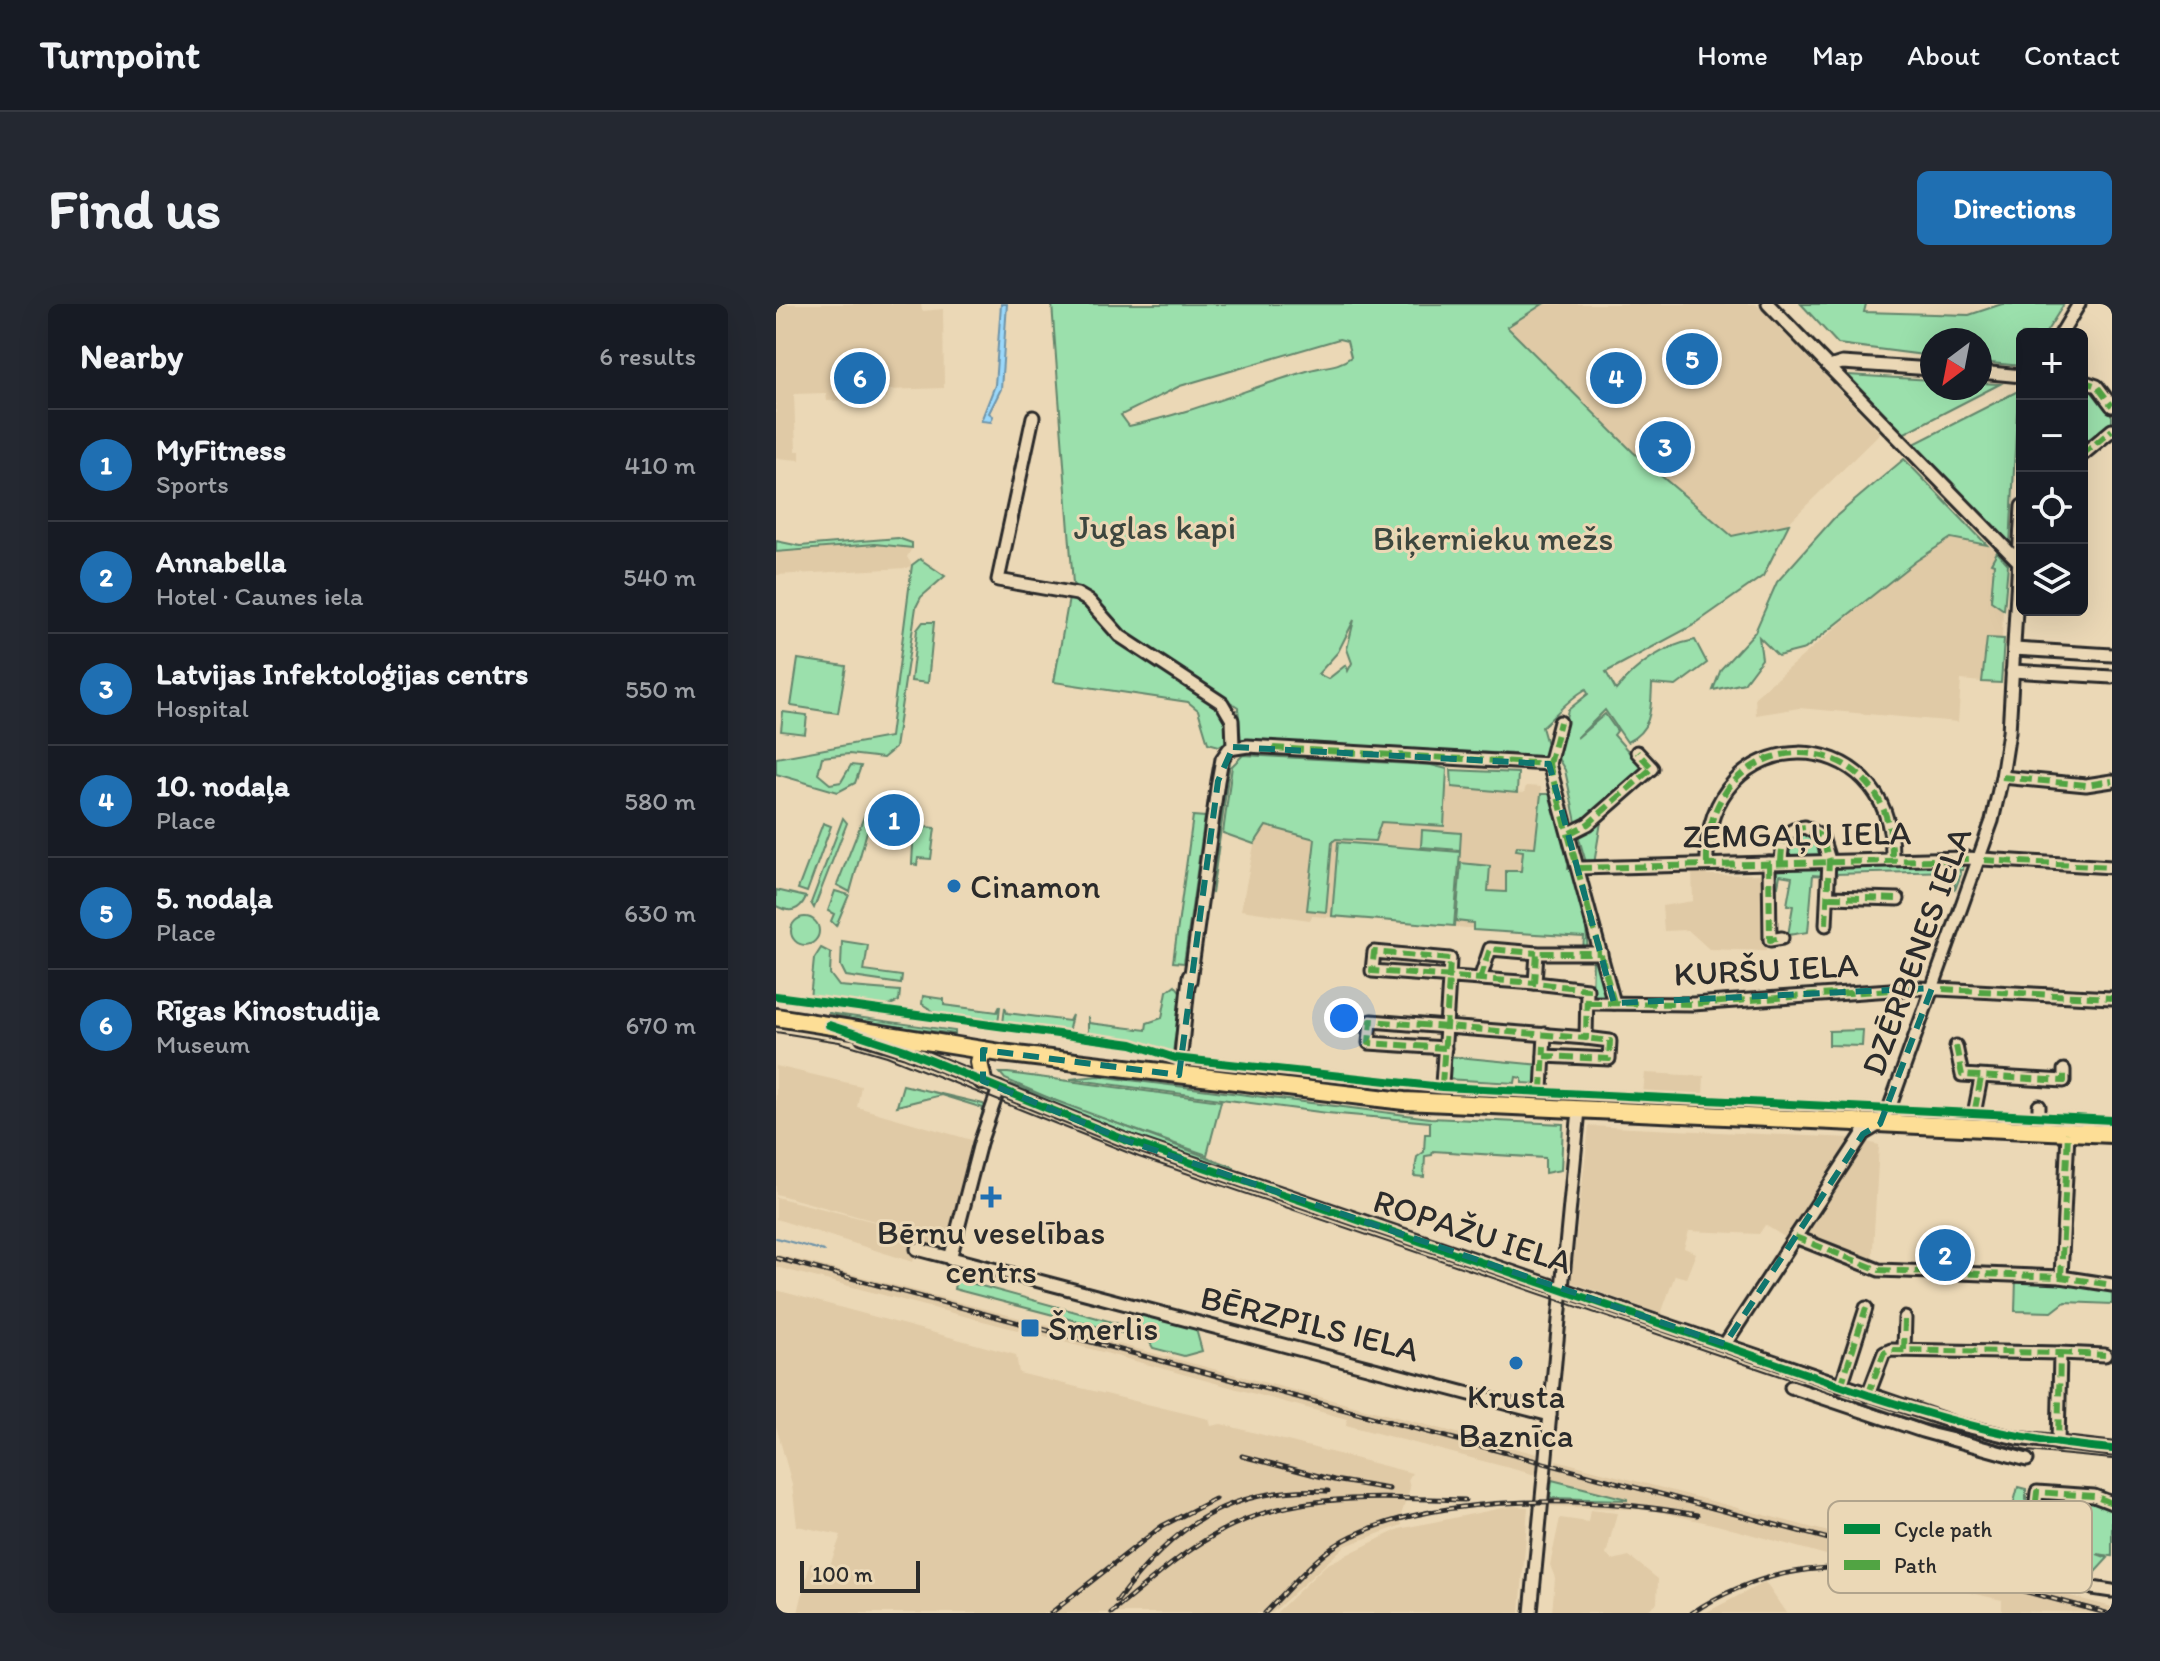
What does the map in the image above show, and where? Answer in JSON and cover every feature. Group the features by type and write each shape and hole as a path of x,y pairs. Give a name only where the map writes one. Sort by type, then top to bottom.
{"highway":[{"path":"776,1017 983,1050 1404,1101 2112,1134"},
{"path":"983,1050 979,1062 983,1081"}],"street":[{"path":"1768,304 2016,559"},
{"path":"2065,328 2079,304"},
{"path":"1829,367 1842,363 1920,368"},
{"path":"1992,373 2016,375"},
{"path":"2088,383 2097,386 2111,401"},
{"path":"1033,417 998,580 1068,592 1089,601 1120,636 1222,703 1232,720 1233,747 1222,759 1218,778 1193,961 1188,973 1190,981 1179,1075"},
{"path":"2088,450 2112,430"},
{"name":"DZĒRBENES IELA","path":"1725,1344 1863,1134 1880,1124 1992,821 2002,777 2016,605"},
{"path":"2014,649 2112,655"},
{"path":"2012,671 2112,677"},
{"path":"1560,722 1549,764 1614,1003"},
{"path":"1233,747 1549,764"},
{"path":"1570,833 1588,824 1652,768 1637,752"},
{"path":"1707,864 1707,836 1712,814 1730,785 1744,770 1763,760 1803,753 1835,760 1864,778 1887,811 1892,830 1892,859"},
{"path":"2002,777 2086,785 2112,781"},
{"path":"1782,938 1770,940 1775,862 1784,836 1790,830 1805,827 1822,837 1829,860 1830,897 1826,925"},
{"name":"ZEMGAĻU IELA","path":"1579,868 1892,859 1978,859 2112,867"},
{"path":"1830,897 1898,899"},
{"path":"1480,979 1490,949 1601,953"},
{"path":"1442,1084 1445,1048 1446,1028 1449,977 1450,959 1374,952 1372,971 1449,977 1535,983 1587,989 1586,1038"},
{"path":"1535,983 1537,953"},
{"name":"KURŠU IELA","path":"1589,1003 1693,1004 1932,988 2112,998"},
{"path":"1445,1048 1369,1043 1371,1021 1610,1041 1609,1059 1544,1056"},
{"name":"ROPAŽU IELA","path":"829,1025 983,1081 1125,1140 1868,1395 1977,1430 2058,1444 2112,1449"},
{"path":"1542,1090 1545,1034"},
{"path":"1956,1046 1962,1075 2064,1081 2064,1070"},
{"path":"1975,1109 1981,1078"},
{"path":"950,1259 980,1143 999,1088"},
{"path":"1531,1613 1579,1110"},
{"path":"2061,1277 2068,1133"},
{"path":"1795,1237 1879,1270 2061,1277 2112,1285"},
{"name":"BĒRZPILS IELA","path":"917,1249 1550,1415"},
{"path":"1841,1386 1866,1308"},
{"path":"1904,1350 1905,1318"},
{"path":"1868,1395 1884,1353 1904,1350 2105,1355"},
{"path":"2058,1444 2060,1353"},
{"path":"1801,1372 1794,1388 1922,1431 2027,1460"},
{"path":"2036,1501 2037,1492 2094,1496 2112,1503"},
{"path":"2092,1588 2112,1591"}],"highlighted area":[{"path":"1233,747 1549,764 1614,1003 1932,988 1880,1124 1863,1134 1725,1344 1125,1140 983,1081 983,1050 1179,1075 1218,781"}],"shaded area":[{"path":"776,304 921,304 922,311 943,309 944,388 887,390 887,398 827,401 826,393 794,394 796,451 800,451 800,460 776,458"},
{"path":"1528,304 1756,304 1880,433 1693,617 1370,353"},
{"path":"1962,518 2008,564 1991,600 2003,609 2002,638 1987,638 1982,682 1961,680 1958,722 1799,708 1756,715 1755,697 1882,588 1915,552"},
{"path":"875,544 912,548 907,557 912,565 907,568 776,575 776,552"},
{"path":"1445,786 1524,793 1526,786 1541,787 1541,801 1566,864 1584,937 1312,916 1310,920 1241,910 1254,845 1226,833"},
{"path":"1692,870 1706,870 1707,875 1766,874 1766,951 1709,949 1688,930 1664,931 1662,906 1693,901"},
{"path":"776,1066 861,1086 857,1107 975,1141 948,1240 935,1236 931,1249 918,1245 913,1262 776,1219 776,1197 911,1231 776,1194"},
{"path":"1645,1073 1704,1076 1703,1097 1643,1094"},
{"path":"1589,1126 1852,1138 1879,1145 1872,1267 1792,1230 1786,1238 1765,1225 1759,1234 1689,1231 1684,1248 1696,1253 1686,1278 1675,1275 1661,1314 1571,1282"},
{"path":"776,1254 1537,1454 1536,1475 1346,1425 1347,1419 776,1267"},
{"path":"776,1290 1016,1355 1019,1373 1209,1419 1211,1426 1221,1424 1412,1473 1400,1518 1402,1525 1345,1546 1272,1613 798,1613 810,1563 829,1568 841,1535 797,1526 792,1484 776,1426"},
{"path":"1556,1460 1828,1532 1828,1555 1650,1510 1550,1506 1550,1498 1627,1500 1552,1480"},
{"path":"1512,1506 1528,1507 1520,1613 1276,1613 1326,1565 1399,1529"},
{"path":"1590,1510 1617,1513 1606,1555 1613,1560 1629,1556 1658,1579 1657,1603 1644,1613 1552,1613 1555,1578 1550,1565 1560,1518 1588,1522"},
{"path":"1765,1582 1786,1613 1705,1613"},
{"path":"1972,1593 2059,1593 2112,1607 2112,1613 2002,1611 2002,1600"}],"green space":[{"name":"Biķernieku mežs","path":"1052,304 1543,304 1507,327 1633,452 1732,536 1789,524 1763,576 1692,626 1606,672 1616,690 1651,658 1695,640 1707,663 1676,686 1652,684 1646,725 1627,742 1605,710 1577,738 1605,714 1617,731 1614,735 1644,769 1577,827 1565,770 1556,755 1568,710 1588,694 1586,689 1542,727 1548,748 1540,760 1517,759 1516,754 1452,751 1451,755 1241,741 1238,707 1122,632 1073,584","holes":["1339,339 1347,341 1351,357 1336,364 1152,421 1129,426 1121,415 1180,386","1354,620 1347,649 1352,663 1348,671 1346,665 1328,679 1318,674 1338,652"]},
{"path":"1801,304 1866,304 1864,312 1969,315 2002,304 2064,304 2049,328 2016,328 2016,365 1992,363 1992,328 1920,328 1920,354 1838,344"},
{"path":"1848,375 1920,379 1920,400 1969,400 1903,434"},
{"path":"2088,387 2092,388 2112,416 2112,425 2088,444"},
{"path":"2016,392 2010,546 1914,444"},
{"path":"1904,459 1987,545 1951,538 1916,561 1805,649 1778,656 1759,637 1762,659 1744,683 1713,690 1721,669 1755,632 1777,582 1834,518"},
{"path":"898,538 912,543 912,548 875,544 776,552 776,541 800,546"},
{"path":"1997,552 2008,564 2004,610 1991,601 1994,564 1991,563"},
{"path":"920,559 945,576 921,597 916,607 895,748 883,758 849,754 822,757 818,774 830,784 841,782 851,765 861,766 855,783 838,792 776,774 776,758 890,737 912,565"},
{"path":"1069,598 1091,610 1133,652 1221,708 1226,717 1227,741 1219,746 1208,743 1198,710 1188,702 1054,682"},
{"path":"923,622 934,622 928,683 911,681 917,630"},
{"path":"1987,638 2004,639 2001,683 1982,682"},
{"path":"798,659 846,666 838,713 791,706"},
{"path":"783,712 807,715 805,734 781,731"},
{"path":"1231,755 1212,894 1226,769"},
{"path":"1243,755 1431,765 1447,769 1444,826 1381,822 1375,841 1336,839 1332,842 1326,912 1307,910 1315,839 1266,826 1254,844 1223,833 1232,766"},
{"path":"1451,770 1518,773 1517,793 1452,787"},
{"path":"1541,794 1550,794 1569,862 1568,869 1572,869 1585,916 1588,952 1583,951 1584,937 1473,930 1473,923 1456,921 1461,863 1490,866 1488,891 1506,892 1506,871 1521,871 1523,851 1516,850 1517,846 1535,847"},
{"path":"865,814 871,817 850,892 837,885"},
{"path":"1193,816 1205,817 1184,963 1173,962"},
{"path":"1602,816 1594,864 1587,866 1578,835"},
{"path":"843,818 847,823 814,908 811,903"},
{"path":"823,823 831,826 807,892 798,889"},
{"path":"914,826 935,828 931,859 918,858 917,865 912,864"},
{"path":"1422,830 1461,833 1460,850 1421,847"},
{"path":"1802,831 1814,839 1824,858 1785,858 1786,838"},
{"path":"1338,842 1460,852 1454,926 1332,916"},
{"path":"1964,863 1963,870 1959,870 1961,874 1955,890 1954,871 1834,874 1836,866"},
{"path":"1824,866 1825,876 1813,875 1808,932 1788,935 1793,906 1787,905 1792,877 1780,875 1778,886 1772,886 1773,870"},
{"path":"776,890 806,897 794,910 786,910 776,906"},
{"path":"835,891 849,895 836,926 831,921 834,914 828,911"},
{"path":"805,917 815,921 819,931 815,941 805,945 795,941 791,931 795,921"},
{"path":"842,941 868,945 864,971 902,976 901,984 846,976 841,966"},
{"path":"821,948 831,953 830,974 839,986 900,991 899,1001 881,1009 810,999 814,959"},
{"path":"1593,957 1598,959 1609,995 1592,1001"},
{"path":"1175,985 1181,993 1173,1053 1147,1044 1088,1036 1088,1017 1089,1023 1146,1030 1147,1023 1162,1018 1167,991"},
{"path":"923,996 944,999 944,1005 997,1012 1000,1006 998,1024 941,1016 922,1004"},
{"path":"1005,1007 1007,1013 1069,1021 1072,1015 1068,1033 1003,1024"},
{"path":"828,1013 955,1031 955,1034 863,1022"},
{"path":"1863,1030 1862,1046 1829,1045 1829,1031"},
{"path":"1447,1056 1540,1065 1539,1084 1522,1083 1522,1078 1516,1077 1515,1083 1445,1079"},
{"path":"1000,1073 1221,1101 1207,1155 1072,1108 1005,1079"},
{"path":"1098,1076 1430,1118 1563,1124 1561,1170 1545,1173 1545,1158 1433,1151 1432,1155 1425,1156 1424,1177 1414,1176 1417,1157 1424,1152 1425,1134 1430,1134 1430,1122 1327,1113 1070,1079"},
{"path":"1011,1084 1234,1167 1234,1170 1103,1127 1009,1088"},
{"path":"903,1085 983,1104 985,1106 980,1123 983,1108 941,1095 897,1106"},
{"path":"2016,1278 2112,1290 2112,1304 2065,1302 2052,1312 2015,1311"},
{"path":"956,1279 1123,1325 1122,1333 954,1289"},
{"path":"1141,1315 1196,1329 1202,1351 1184,1356 1153,1348 1149,1341 1136,1337"},
{"path":"1552,1480 1627,1499 1627,1500 1550,1498"},
{"path":"2018,1487 2026,1489 2027,1501 2014,1501"},
{"path":"2052,1497 2082,1501 2048,1501"},
{"path":"2092,1502 2112,1505 2112,1556 2097,1554 2108,1558 2095,1572 2092,1585"}],"water":[{"path":"1001,304 1007,304 1001,389 989,413 993,416 991,422 981,421 995,385"}],"waterway":[{"path":"776,1238 824,1251"}],"tram line":[{"path":"776,1032 839,1042 887,1056 1139,1157 1935,1429 2028,1451 2112,1459"}],"railway":[{"path":"776,1258 1828,1539"},
{"path":"1242,1456 1334,1480 1389,1489"},
{"path":"1117,1601 1160,1551 1207,1516 1261,1495 1328,1491"},
{"path":"1111,1613 1200,1543 1243,1520 1273,1510 1368,1498 1465,1500"},
{"path":"1051,1613 1162,1526 1215,1499"},
{"path":"1265,1613 1306,1571 1340,1543 1389,1522 1431,1512 1475,1505 1569,1502 1614,1504 1697,1515"},
{"path":"1692,1613 1748,1584 1828,1568"},
{"path":"2031,1593 2106,1613"}],"marked path":[{"path":"2088,383 2097,386 2112,406"},
{"path":"2088,450 2112,430"},
{"path":"1549,764 1560,722"},
{"path":"1273,748 1549,764"},
{"path":"1570,833 1588,824 1652,768 1637,752"},
{"path":"1707,864 1714,816 1734,781 1764,760 1799,753 1833,759 1864,779 1885,812 1892,859"},
{"path":"1549,764 1614,1003"},
{"path":"2002,777 2086,785 2112,781"},
{"path":"1781,862 1783,843 1792,831 1805,827 1822,837 1829,860 1826,925"},
{"path":"1579,868 1972,859"},
{"path":"1984,860 2112,867"},
{"path":"1769,863 1770,940 1782,938"},
{"path":"1830,897 1898,899"},
{"path":"1480,979 1490,949 1537,953"},
{"path":"1442,1084 1448,990 1449,975 1450,959 1374,952 1372,971 1535,983"},
{"path":"1445,1048 1369,1043 1371,1021 1586,1038 1587,989 1535,983 1537,953 1601,953"},
{"path":"1589,1003 1693,1004 1919,988"},
{"path":"1943,989 2112,998"},
{"path":"1544,1056 1609,1059 1610,1041 1586,1038"},
{"path":"1542,1090 1544,1046"},
{"path":"1956,1046 1962,1075 2064,1081 2064,1070"},
{"path":"1975,1109 1981,1078"},
{"path":"2061,1277 2068,1133"},
{"path":"1795,1237 1879,1270 2061,1277 2112,1285"},
{"path":"1841,1386 1866,1308"},
{"path":"1904,1350 1905,1318"},
{"path":"1868,1395 1884,1353 1891,1350 2060,1353 2058,1444"},
{"path":"2060,1353 2105,1355"},
{"path":"2036,1501 2037,1492 2094,1496 2112,1503"}],"cycle path":[{"path":"776,996 1132,1044 1175,1058 1442,1087 2112,1120"},
{"path":"829,1025 905,1050 1125,1140 1868,1395 1988,1430 2112,1449"}],"place":[{"name":"5. nodaļa","path":"1692,359"},
{"name":"Rīgas Kinostudija","path":"860,378"},
{"name":"10. nodaļa","path":"1616,378"},
{"name":"Latvijas Infektoloģijas centrs","path":"1665,447"},
{"name":"MyFitness","path":"894,820"},
{"name":"Cinamon","path":"954,886"},
{"name":"Bērnu veselības centrs","path":"991,1197"},
{"name":"Annabella","path":"1945,1255"},
{"name":"Šmerlis","path":"1030,1328"},
{"name":"Krusta Baznīca","path":"1516,1363"}],"park label":[{"name":"Juglas kapi","path":"1155,527"}]}
